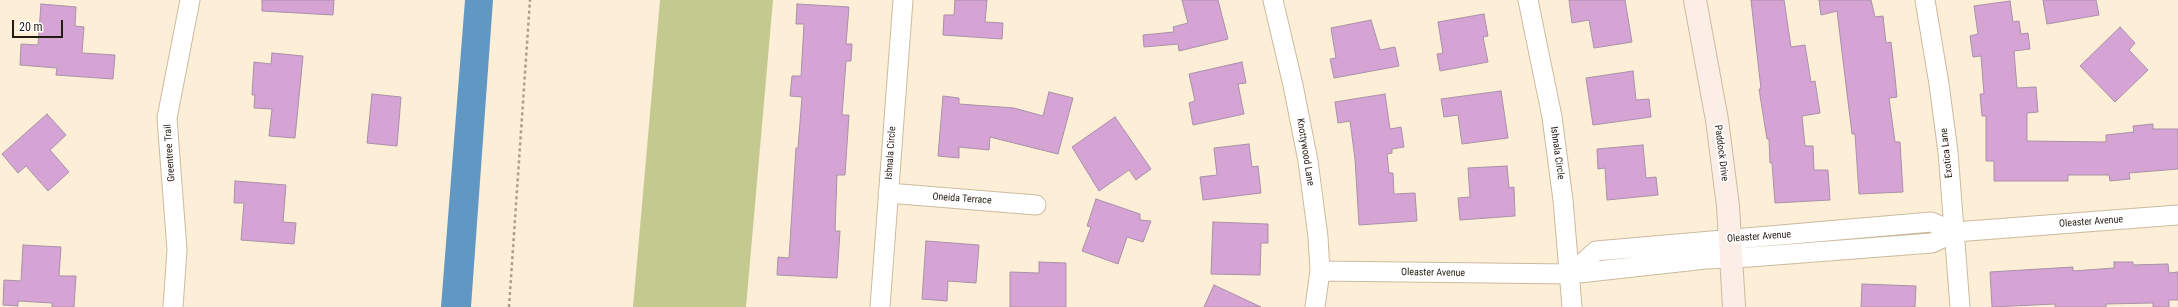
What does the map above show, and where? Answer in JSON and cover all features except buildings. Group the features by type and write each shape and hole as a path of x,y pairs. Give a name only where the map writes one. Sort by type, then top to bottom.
{"street":[{"name":"Greentree Trail","path":"173,307 176,250 167,118 190,0"},
{"name":"Ishnala Circle","path":"880,307 903,0"},
{"name":"Knottywood Lane","path":"1273,0 1294,85 1308,160 1318,237 1320,271 1315,307"},
{"name":"Ishnala Circle","path":"1528,0 1552,117 1563,200 1572,307"},
{"name":"Paddock Drive","path":"1695,0 1717,120 1730,249 1734,307"},
{"name":"Exotica Lane","path":"1925,0 1939,84 1955,232 1960,307"},
{"name":"Oneida Terrace","path":"888,193 1036,205"},
{"name":"Oleaster Avenue","path":"1320,271 1570,274 1706,259 1730,249 1932,243 1955,232 2178,215"}],"path":[{"path":"509,307 530,0"}],"green space":[{"path":"660,0 773,0 746,307 633,307"}],"water":[{"path":"465,0 493,0 471,307 441,307"}]}
